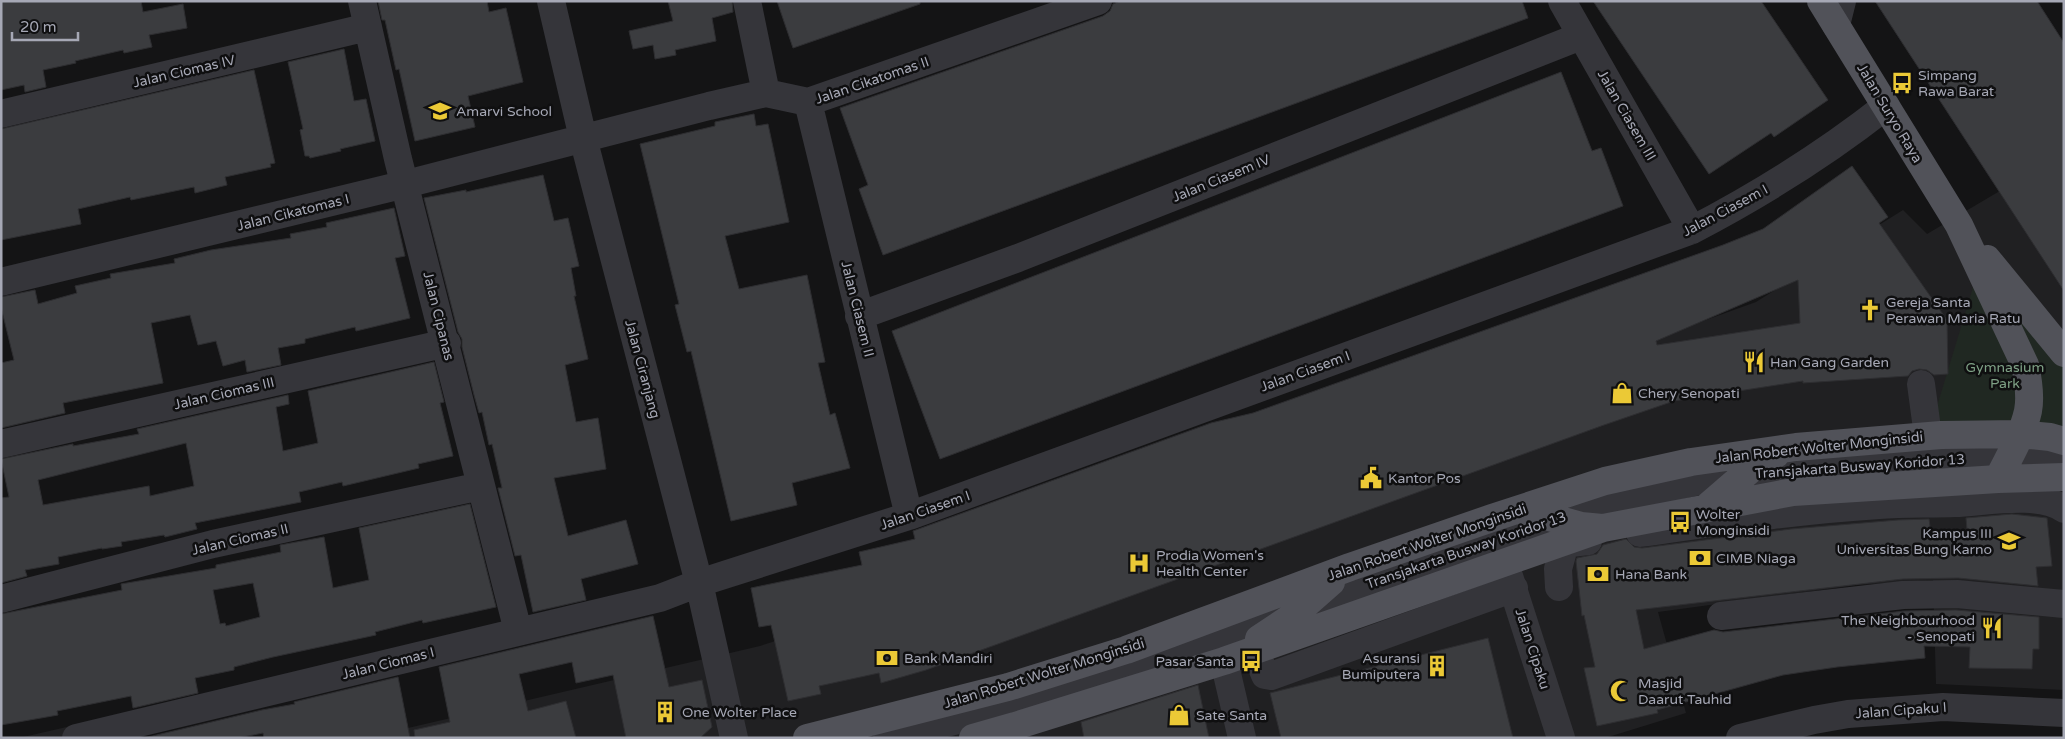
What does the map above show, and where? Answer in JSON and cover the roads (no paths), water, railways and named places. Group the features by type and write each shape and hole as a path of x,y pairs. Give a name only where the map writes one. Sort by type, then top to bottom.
{"main road":[{"name":"Jalan Suryo Raya","path":"1821,1 1839,13 1886,106 1959,226 2025,364 2028,382 2028,411 2020,434 1998,479"},
{"name":"Jalan Suryo Raya","path":"1959,226 2064,353"},
{"name":"Jalan Robert Wolter Monginsidi","path":"808,738 891,727 1008,687 1126,650 1350,567 1492,518 1615,479 1691,462 1796,447 1928,436 2020,434 2050,436 2064,440"},
{"path":"1706,508 1758,463 1796,447"},
{"path":"972,738 1239,655 1603,528 1706,508 1750,508 1793,492 1939,492 1998,479 2064,477"},
{"path":"1511,513 1528,511 1581,526 1603,528"},
{"path":"1126,650 1187,666 1239,655 1289,619 1350,567"},
{"path":"874,738 891,727"}],"street":[{"name":"Jalan Ciranjang","path":"551,1 583,138 698,582 734,738"},
{"path":"746,1 766,93"},
{"name":"Jalan Cikatomas II","path":"583,138 766,93 808,102 1098,1"},
{"name":"Jalan Ciasem III","path":"1562,1 1692,230"},
{"name":"Jalan Ciomas IV","path":"1,114 365,14"},
{"name":"Jalan Cipanas","path":"365,14 518,631"},
{"name":"Jalan Ciasem IV","path":"859,316 1018,258 1581,36"},
{"name":"Jalan Ciasem II","path":"808,102 909,516"},
{"name":"Jalan Ciasem I","path":"698,582 909,516 1692,230 1766,189 1845,139 1886,106"},
{"name":"Jalan Cikatomas I","path":"1,282 406,184 583,138"},
{"name":"Jalan Ciomas III","path":"1,444 446,343"},
{"path":"1921,384 1928,436"},
{"name":"Transjakarta Busway Koridor 13","path":"891,727 1021,704 1606,503 1716,477 1795,468 2064,455"},
{"name":"Jalan Ciomas II","path":"1,599 213,544 481,486"},
{"path":"1939,492 2036,500 2064,510"},
{"path":"1559,587 1558,569 1561,554 1564,547 1571,543 1750,508"},
{"name":"Jalan Cipaku","path":"1504,562 1514,588 1561,738"},
{"name":"Jalan Ciomas I","path":"76,738 660,598 698,582"},
{"path":"1239,655 1265,675 1270,676 1514,588"},
{"path":"1721,616 1903,595 1957,594 2064,604"},
{"path":"1239,655 1242,738"},
{"name":"Jalan Cipaku I","path":"1740,738 1814,720 1848,714 1943,706 2064,713"}],"place":[{"name":"Simpang Rawa Barat","path":"1902,83"},
{"name":"Amarvi School","path":"440,111"},
{"name":"Gereja Santa Perawan Maria Ratu","path":"1870,310"},
{"name":"Han Gang Garden","path":"1754,362"},
{"name":"Chery Senopati","path":"1622,393"},
{"name":"Kantor Pos","path":"1371,478"},
{"name":"Wolter Monginsidi","path":"1680,522"},
{"name":"Kampus III Universitas Bung Karno","path":"2009,541"},
{"name":"CIMB Niaga","path":"1700,558"},
{"name":"Prodia Women's Health Center","path":"1139,563"},
{"name":"Hana Bank","path":"1598,574"},
{"name":"The Neighbourhood - Senopati","path":"1992,628"},
{"name":"Bank Mandiri","path":"887,658"},
{"name":"Pasar Santa","path":"1251,661"},
{"name":"Asuransi Bumiputera","path":"1437,666"},
{"name":"Masjid Daarut Tauhid","path":"1621,691"},
{"name":"One Wolter Place","path":"665,712"},
{"name":"Sate Santa","path":"1179,715"}],"park label":[{"name":"Gymnasium Park","path":"2005,376"}]}
